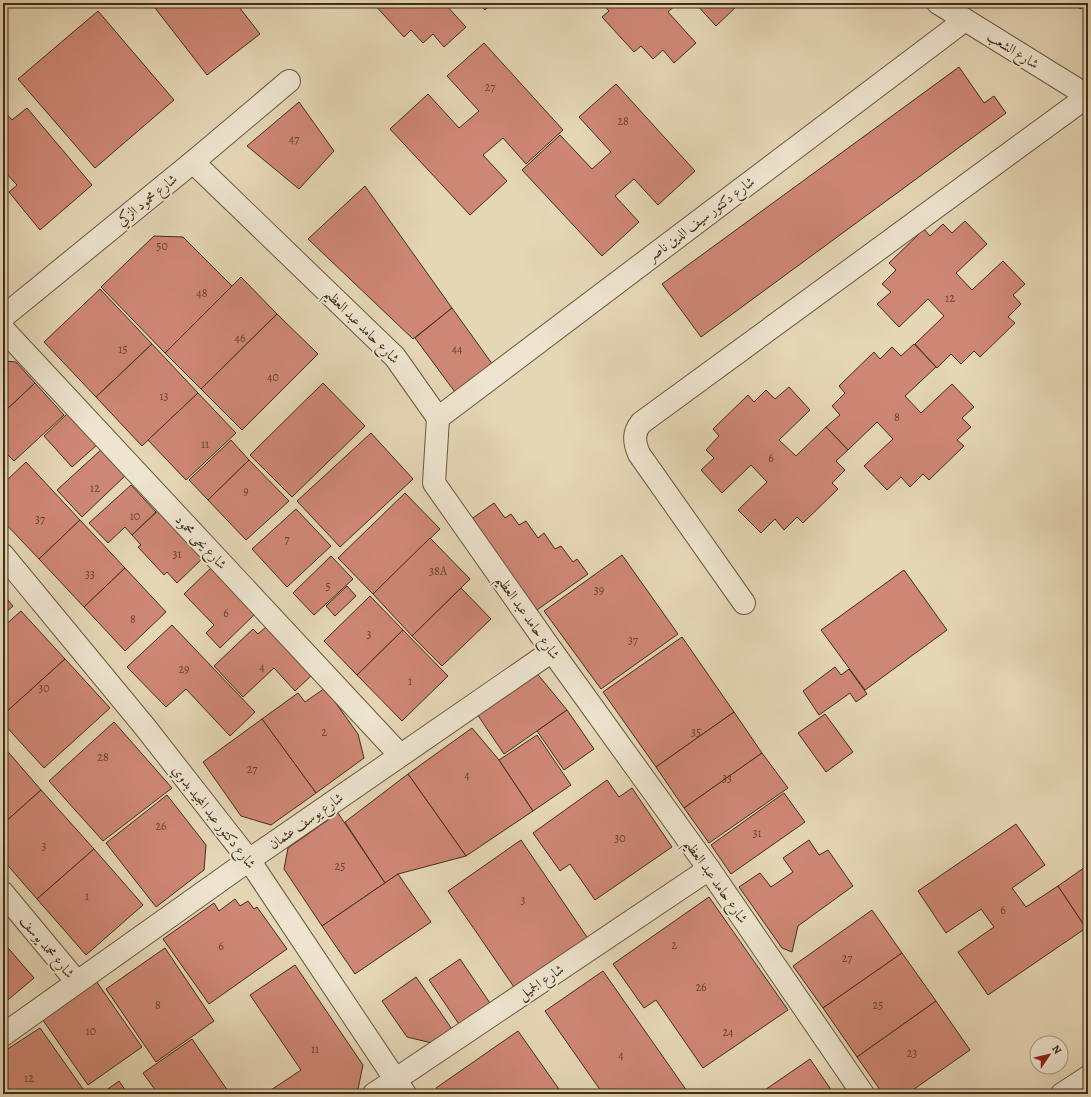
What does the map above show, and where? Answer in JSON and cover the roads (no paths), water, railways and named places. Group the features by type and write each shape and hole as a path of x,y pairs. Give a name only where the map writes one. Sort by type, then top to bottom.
{"street":[{"name":"شارع الشعب","path":"938,3 1088,96"},
{"name":"شارع دكتور سيف الدين ناصر","path":"438,418 965,20"},
{"name":"شارع محمود الزكي","path":"3,317 193,162 289,81"},
{"path":"744,603 639,454 634,438 636,429 654,413 1088,96"},
{"name":"شارع حامد عبد العظيم","path":"193,162 394,357 438,418 434,483 552,651 709,869 863,1094"},
{"name":"شارع يحى محمود","path":"3,329 400,755"},
{"name":"شارع دكتور عبد المجيد بدوي","path":"3,555 145,727 249,860 400,1087"},
{"name":"شارع يوسف عثمان","path":"3,1035 249,860 552,651"},
{"name":"شارع الجميل","path":"374,1094 400,1087 709,869"},
{"name":"شارع محمد يوسف","path":"3,894 76,982"},
{"path":"1062,1094 1088,1077"}]}
